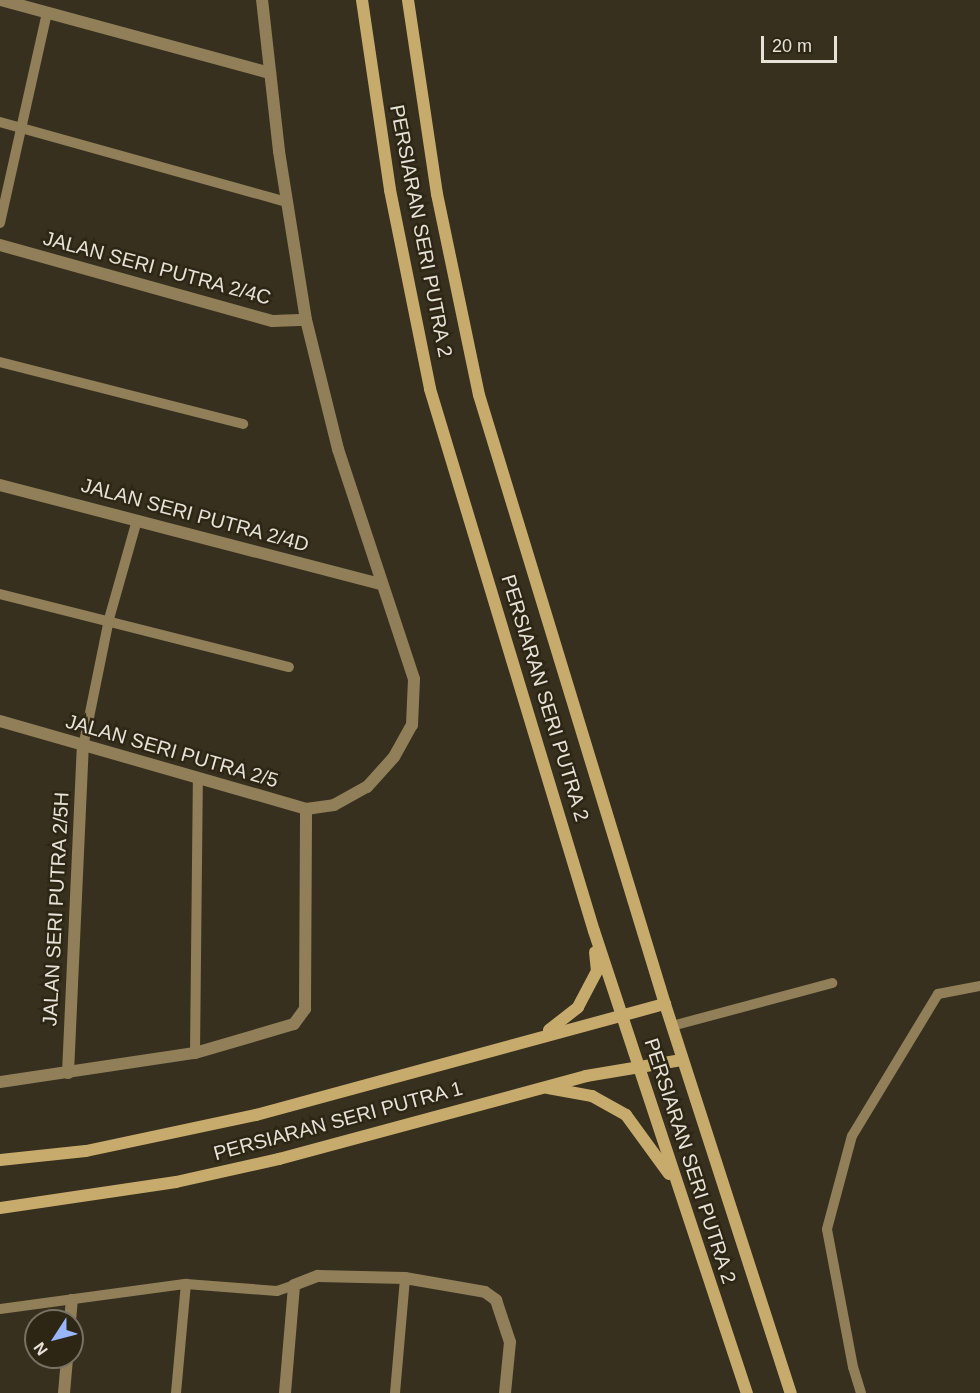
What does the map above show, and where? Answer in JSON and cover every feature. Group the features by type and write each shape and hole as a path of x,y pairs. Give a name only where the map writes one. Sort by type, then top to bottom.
{"street":[{"path":"1,0 270,73"},
{"path":"262,0 287,202 306,320 338,449 380,584"},
{"name":"PERSIARAN SERI PUTRA 2","path":"362,0 390,190 430,389 594,930 747,1393"},
{"name":"PERSIARAN SERI PUTRA 2","path":"408,0 436,194 479,395 682,1060 791,1393"},
{"name":"JALAN SERI PUTRA 2/4C","path":"0,245 273,321 306,320"},
{"name":"JALAN SERI PUTRA 2/4D","path":"0,485 380,584"},
{"name":"JALAN SERI PUTRA 2/5","path":"0,721 83,747 306,809 334,805 367,787 394,757 412,725 414,679 400,630 380,584"},
{"name":"JALAN SERI PUTRA 2/5H","path":"68,1073 83,747"},
{"path":"0,1082 195,1053 294,1024 304,1010 306,809"},
{"path":"543,1034 578,1007 597,971 594,930"},
{"name":"PERSIARAN SERI PUTRA 1","path":"0,1160 86,1151 256,1115 543,1034 665,1004"},
{"name":"PERSIARAN SERI PUTRA 1","path":"0,1208 71,1201 176,1182 279,1159 544,1087 682,1060"},
{"path":"544,1087 592,1096 626,1115 649,1142 681,1192"},
{"path":"285,1393 294,1285 318,1276 405,1278 484,1292 496,1300 510,1342 505,1393"},
{"path":"71,1309 72,1300"},
{"path":"64,1393 66,1369"}],"lane":[{"path":"0,224 47,13"},
{"path":"0,122 287,202"},
{"path":"0,362 243,424"},
{"path":"83,747 109,619 137,520"},
{"path":"0,594 109,619 289,667"},
{"path":"195,1053 198,778"},
{"path":"672,1026 832,983"},
{"path":"861,1393 852,1367 827,1230 852,1136 938,994 980,986"},
{"path":"396,1393 405,1278"},
{"path":"0,1309 186,1284 277,1291 294,1285"},
{"path":"176,1393 186,1284"}]}
